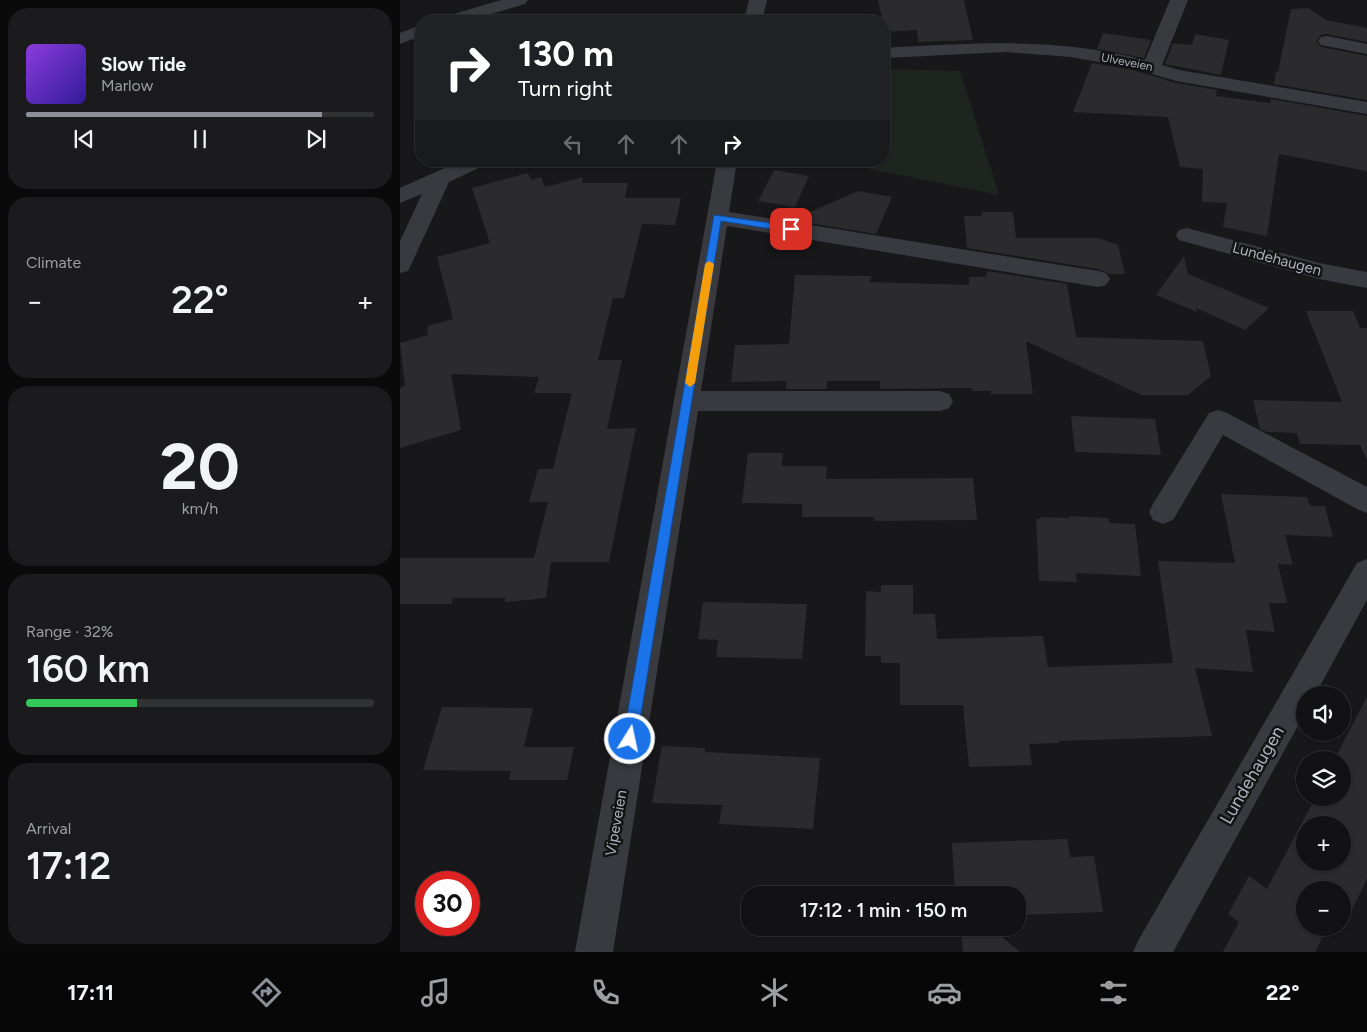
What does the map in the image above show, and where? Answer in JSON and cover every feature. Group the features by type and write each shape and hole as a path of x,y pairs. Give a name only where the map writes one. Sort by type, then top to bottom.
{"street":[{"path":"470,15 519,0"},
{"path":"754,15 758,0"},
{"path":"1152,66 1179,0"},
{"path":"400,39 415,33"},
{"path":"1327,41 1367,49"},
{"name":"Ulveveien","path":"890,53 1004,47 1030,48 1113,58 1152,66 1176,74 1367,108"},
{"path":"400,196 464,167"},
{"name":"Vipeveien","path":"594,952 726,167"},
{"path":"400,265 441,177"},
{"path":"717,218 1098,279"},
{"name":"Lundehaugen","path":"1188,235 1320,271 1367,280"},
{"path":"687,401 940,401"},
{"path":"1163,512 1218,420 1367,501"},
{"name":"Lundehaugen","path":"1152,952 1367,572"}],"shaded area":[{"path":"890,69 960,71 999,195 861,167 890,167"}],"building":[{"path":"878,0 964,0 973,40 918,42 917,30 890,32 890,15 881,15"},
{"path":"1308,8 1326,20 1367,28 1367,42 1327,34 1321,35 1316,41 1321,47 1367,56 1367,100 1274,84 1291,9"},
{"path":"1103,33 1151,40 1144,58 1097,49"},
{"path":"1195,34 1229,40 1221,75 1165,64 1173,43 1192,45"},
{"path":"1092,63 1133,70 1176,83 1217,90 1216,96 1270,103 1271,99 1367,116 1367,171 1279,154 1267,236 1223,227 1227,203 1202,202 1203,169 1180,167 1168,117 1073,112"},
{"path":"774,170 809,176 795,207 758,201"},
{"path":"528,173 531,180 541,177 545,187 583,177 582,183 628,183 625,198 681,198 675,225 642,224 624,298 613,298 598,360 622,360 607,429 636,428 609,562 551,562 546,598 505,602 505,598 453,598 452,604 400,604 400,558 534,558 548,502 529,502 538,469 553,469 572,393 534,393 539,377 451,374 461,430 400,448 400,388 405,386 400,343 428,335 427,326 453,319 437,257 490,243 472,188"},
{"path":"858,191 892,197 876,234 792,220"},
{"path":"982,212 1013,212 1016,238 1099,238 1118,245 1125,274 1109,274 1098,269 967,248 964,216 982,216"},
{"path":"1184,256 1188,274 1269,308 1245,330 1196,308 1197,312 1156,295"},
{"path":"987,271 1067,284 1076,337 1203,341 1211,376 1188,395 1141,395 1026,341 1033,394 991,394 991,391 973,391 972,388 880,389 880,381 827,381 827,389 786,389 786,381 731,382 735,345 789,344 795,275 872,276 869,282 969,285 969,277 986,277"},
{"path":"1306,311 1353,311 1360,328 1367,328 1367,460 1360,445 1300,444 1297,433 1267,432 1260,429 1253,400 1342,402"},
{"path":"1071,416 1155,419 1161,455 1075,452"},
{"path":"748,453 783,453 782,466 827,466 826,479 973,478 977,520 874,521 874,517 802,517 802,504 742,503"},
{"path":"1221,494 1307,497 1310,506 1325,506 1333,537 1285,535 1293,565 1278,564 1287,603 1269,603 1275,632 1246,630 1253,672 1195,668 1212,736 1059,741 1059,743 1029,744 1032,765 969,767 963,705 900,705 900,663 881,663 881,656 865,656 866,591 881,592 881,585 913,585 913,614 935,614 937,639 1043,636 1048,667 1173,663 1158,561 1235,563"},
{"path":"1070,516 1109,518 1109,523 1135,524 1141,576 1076,573 1077,582 1039,581 1036,519 1040,519 1040,517 1070,518"},
{"path":"703,602 807,604 802,659 716,657 718,640 698,639"},
{"path":"1367,697 1367,879 1351,912 1351,881 1296,881 1296,936 1323,936 1315,952 1223,952 1239,922 1228,914 1249,876 1267,889 1296,834 1296,871 1351,871 1351,816 1306,816 1311,806 1351,806 1351,751 1339,751 1344,741 1351,741 1351,728"},
{"path":"442,707 533,708 524,747 574,747 567,780 509,780 511,771 423,770"},
{"path":"662,746 705,748 705,752 820,758 813,829 719,824 722,805 652,803"},
{"path":"1067,839 1070,857 1094,856 1103,912 1026,915 1026,886 954,886 952,843"},
{"path":"962,936 1001,936 1020,952 963,952"}],"slow traffic":[{"path":"690,383 709,264"}],"route":[{"path":"630,739 717,218 791,229"}]}
